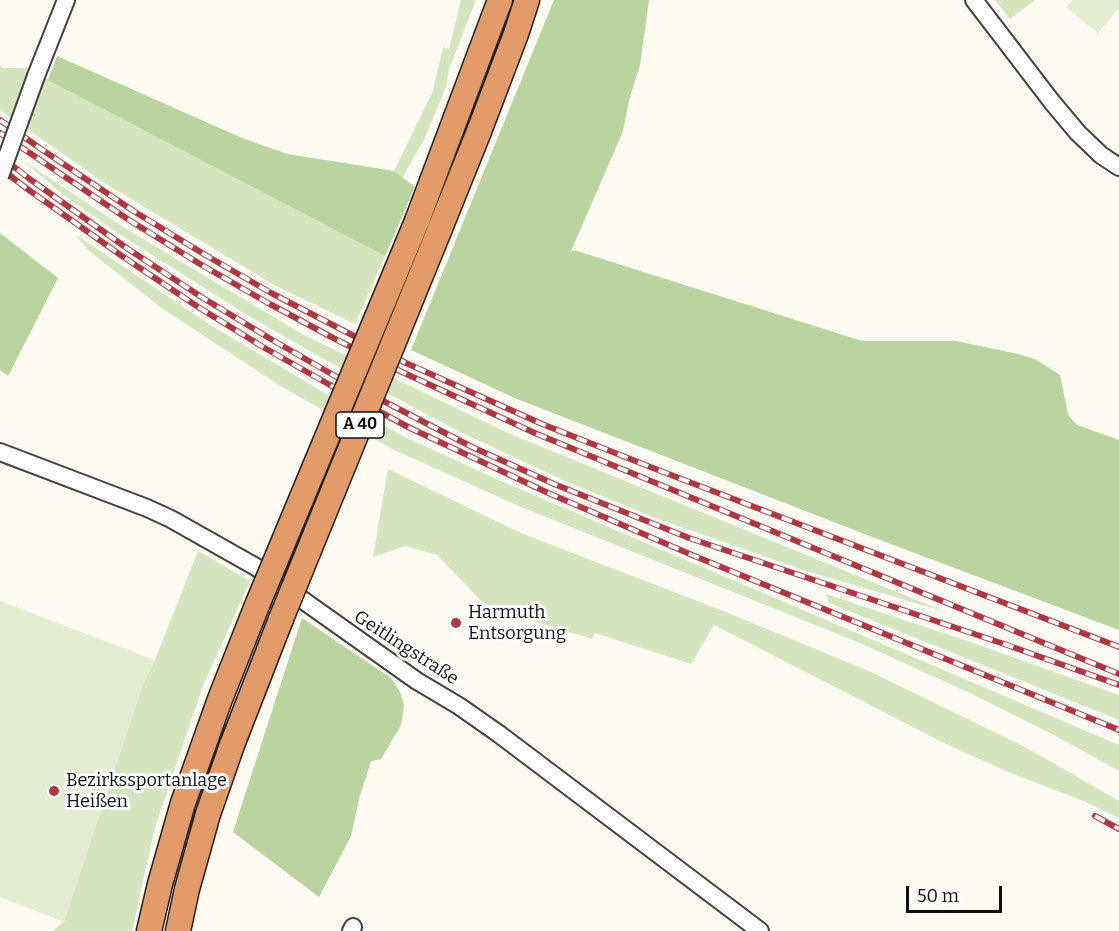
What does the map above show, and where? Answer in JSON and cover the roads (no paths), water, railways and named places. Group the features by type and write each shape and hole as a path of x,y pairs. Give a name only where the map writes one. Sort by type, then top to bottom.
{"highway":[{"name":"A 40","path":"149,931 183,803 220,699 417,221 500,0"},
{"name":"A 40","path":"178,931 208,814 232,745 281,619 440,231 487,112 527,0"}],"street":[{"path":"0,176 66,0"},
{"path":"974,0 1078,133 1101,155 1119,167"},
{"name":"Geitlingstraße","path":"0,452 147,508 256,567 417,681 459,706 499,734 760,931"}],"railway":[{"path":"0,120 135,212 207,256 273,294 406,363 542,424 1119,647"},
{"path":"0,133 129,220 200,264 337,340 402,372 537,434 1119,674"},
{"path":"0,156 128,249 203,298 335,376 472,447 554,484 689,538 1119,685"},
{"path":"0,168 122,256 198,307 263,347 410,428 546,492 692,555 1119,730"},
{"path":"1095,816 1119,829"}],"place":[{"name":"Harmuth Entsorgung","path":"456,623"},
{"name":"Bezirkssportanlage Heißen","path":"54,791"}]}
